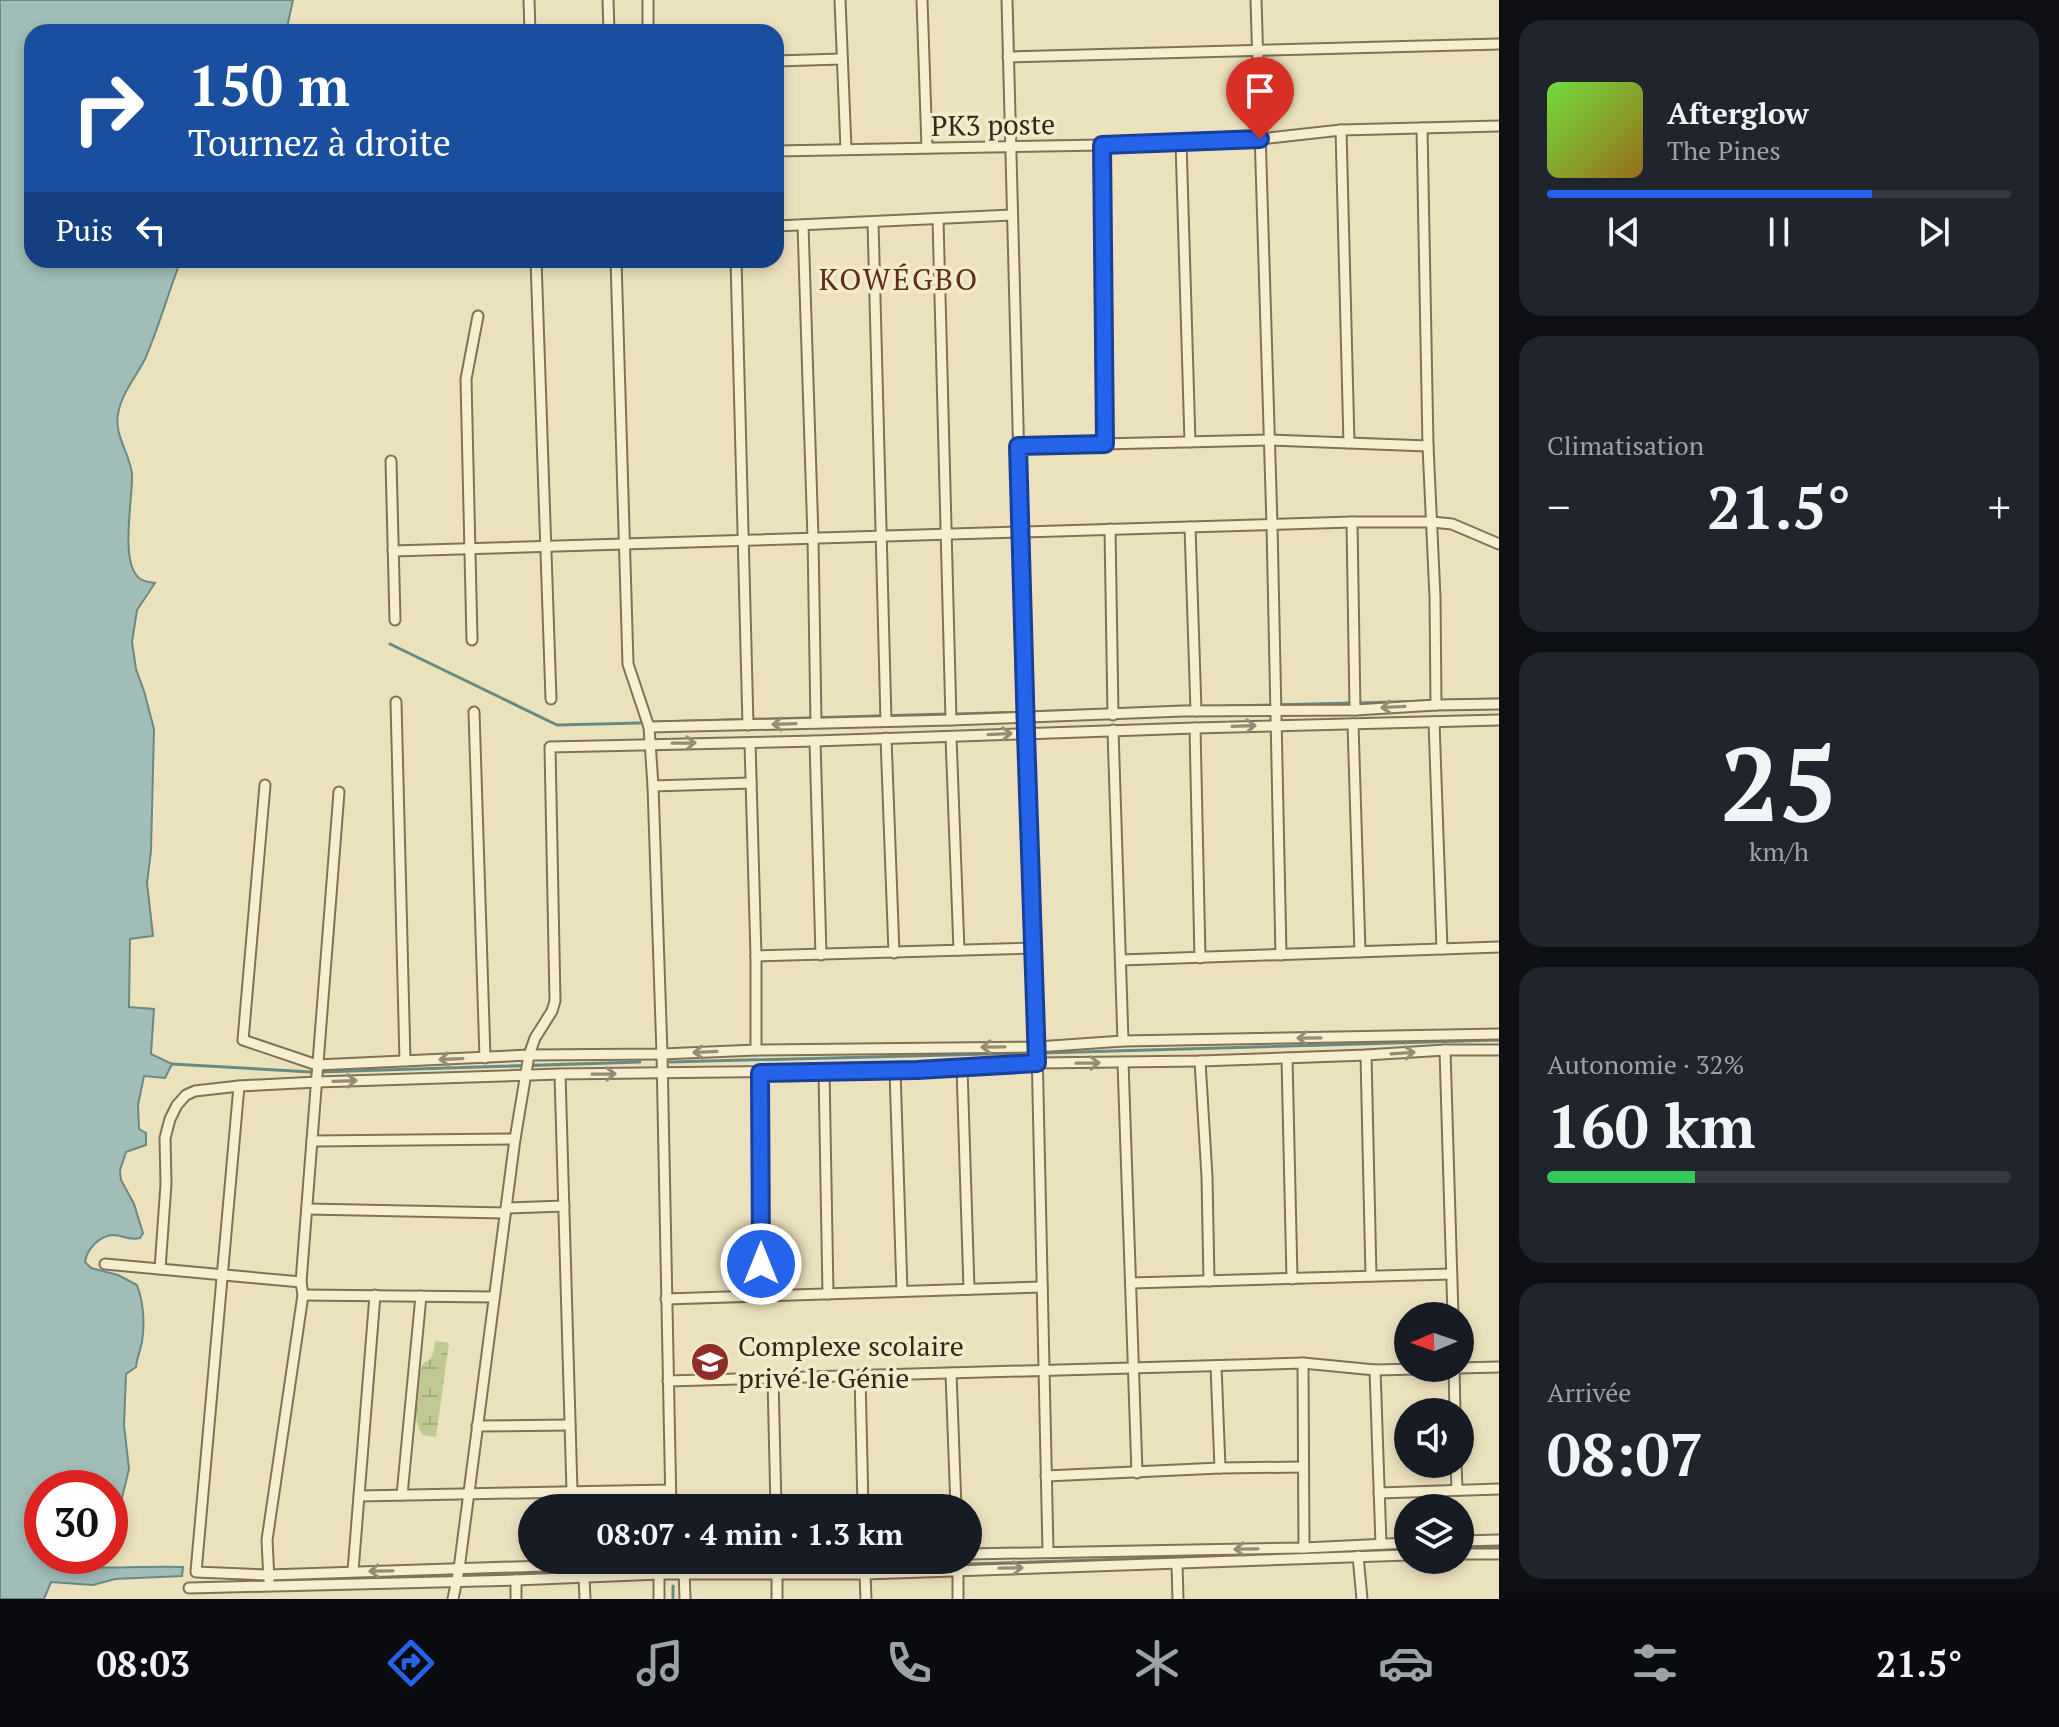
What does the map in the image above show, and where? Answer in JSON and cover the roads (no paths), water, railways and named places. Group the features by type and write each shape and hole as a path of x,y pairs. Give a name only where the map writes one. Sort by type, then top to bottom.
{"street":[{"path":"529,0 530,24"},
{"path":"608,0 609,24"},
{"path":"648,0 648,24"},
{"path":"840,0 846,149"},
{"path":"922,0 927,148"},
{"path":"1007,0 1048,1551"},
{"path":"1256,0 1281,955"},
{"path":"1008,57 1499,44"},
{"path":"784,61 841,59"},
{"name":"PK3 poste","path":"784,151 1102,145 1260,139 1341,130 1499,126"},
{"path":"1422,128 1436,705"},
{"path":"1341,130 1349,443"},
{"path":"1181,142 1190,442"},
{"path":"1102,145 1105,444"},
{"path":"784,226 1012,215"},
{"path":"938,219 951,720"},
{"path":"873,222 886,721"},
{"path":"803,225 816,723"},
{"path":"536,268 551,699"},
{"path":"616,268 628,664 649,727 653,786 662,1054 670,1494"},
{"path":"736,268 748,725"},
{"path":"472,640 466,379 478,316"},
{"path":"1018,446 1269,440 1428,446"},
{"path":"391,461 395,620"},
{"path":"393,551 1352,522 1452,524 1499,544"},
{"path":"1352,522 1355,710"},
{"path":"1190,527 1196,711"},
{"path":"1110,529 1113,715"},
{"path":"396,702 405,1061"},
{"path":"649,727 1499,704"},
{"path":"1183,711 1183,729"},
{"path":"474,712 485,1058"},
{"path":"453,1599 529,1055 535,1038 552,1011 556,990 550,747 1499,720"},
{"path":"1434,722 1442,949"},
{"path":"1353,724 1360,952"},
{"path":"1195,728 1200,958"},
{"path":"1113,730 1123,1041"},
{"path":"951,737 959,950"},
{"path":"886,738 894,953"},
{"path":"815,741 821,955"},
{"path":"750,743 756,1050"},
{"path":"653,786 751,783"},
{"path":"265,785 243,1040 317,1065 529,1055 1037,1047 1123,1041 1499,1034"},
{"path":"269,1580 267,1540 303,1295 301,1282 339,792"},
{"path":"1121,960 1499,947"},
{"path":"756,956 1034,948"},
{"path":"1445,1050 1452,1302"},
{"path":"160,1269 166,1184 165,1138 177,1105 195,1091 317,1082 560,1074 895,1070 1499,1050"},
{"path":"1366,1055 1371,1276"},
{"path":"1287,1058 1292,1279"},
{"path":"1200,1061 1209,1281"},
{"path":"1123,1062 1137,1473"},
{"path":"962,1068 969,1289"},
{"path":"895,1070 902,1291"},
{"path":"824,1071 828,1294"},
{"path":"760,1073 761,1296"},
{"path":"560,1074 572,1491"},
{"path":"239,1086 196,1572 269,1580 457,1581 659,1574 865,1574 866,1599"},
{"path":"312,1141 515,1139"},
{"path":"307,1209 506,1211 564,1206"},
{"path":"105,1264 301,1282"},
{"path":"1131,1283 1451,1274"},
{"path":"666,1299 1042,1287"},
{"path":"303,1295 494,1297"},
{"path":"353,1571 375,1295"},
{"path":"402,1495 421,1296"},
{"path":"668,1381 1303,1363 1394,1370"},
{"path":"1303,1363 1304,1548"},
{"path":"1216,1366 1220,1468"},
{"path":"1474,1368 1499,1367"},
{"path":"1375,1370 1381,1544"},
{"path":"951,1373 955,1494"},
{"path":"860,1375 863,1494"},
{"path":"773,1378 776,1494"},
{"path":"477,1426 570,1425"},
{"path":"1046,1476 1303,1467"},
{"path":"1457,1478 1457,1489"},
{"path":"1379,1493 1499,1489"},
{"path":"359,1496 670,1490"},
{"path":"1474,1541 1499,1540"},
{"path":"982,1553 1394,1544"},
{"path":"1474,1554 1499,1554"},
{"path":"982,1565 1177,1564 1394,1555"},
{"path":"1358,1556 1362,1599"},
{"path":"1177,1564 1178,1599"},
{"path":"189,1588 353,1571 518,1567"},
{"path":"659,1574 659,1599"},
{"path":"958,1574 958,1599"},
{"path":"777,1575 777,1599"},
{"path":"684,1576 685,1599"},
{"path":"584,1578 585,1599"},
{"path":"516,1580 516,1599"}],"water":[{"path":"0,0 293,0 288,24 24,24 24,268 178,268 145,359 122,400 117,422 132,474 130,557 138,577 155,583 137,610 132,642 136,669 154,729 151,851 147,883 153,936 130,939 129,1007 154,1009 151,1054 172,1064 165,1078 144,1076 138,1105 139,1129 146,1133 146,1145 126,1152 120,1170 121,1180 134,1204 143,1233 136,1239 113,1235 103,1238 91,1248 85,1262 91,1268 118,1275 137,1285 141,1299 144,1320 142,1342 136,1367 126,1374 124,1425 129,1469 128,1473 128,1470 24,1470 24,1574 128,1574 128,1568 183,1567 182,1576 115,1579 93,1585 51,1582 44,1599 0,1599"}],"waterway":[{"path":"390,644 557,725 640,723"},
{"path":"1359,703 1499,699"},
{"path":"1227,706 1351,703"},
{"path":"955,714 1091,710"},
{"path":"659,722 947,714"},
{"path":"1043,1053 1499,1040"},
{"path":"670,1062 1024,1053"},
{"path":"320,1072 640,1062"},
{"path":"172,1064 311,1072"},
{"path":"1474,1548 1499,1547"},
{"path":"982,1564 1394,1550"},
{"path":"461,1576 529,1574"},
{"path":"223,1577 259,1582"},
{"path":"376,1579 447,1577"},
{"path":"673,1586 673,1599"}],"place":[{"name":"Complexe scolaire privé le Génie","path":"710,1362"}],"district":[{"name":"KOWÉGBO","path":"899,280"}]}
